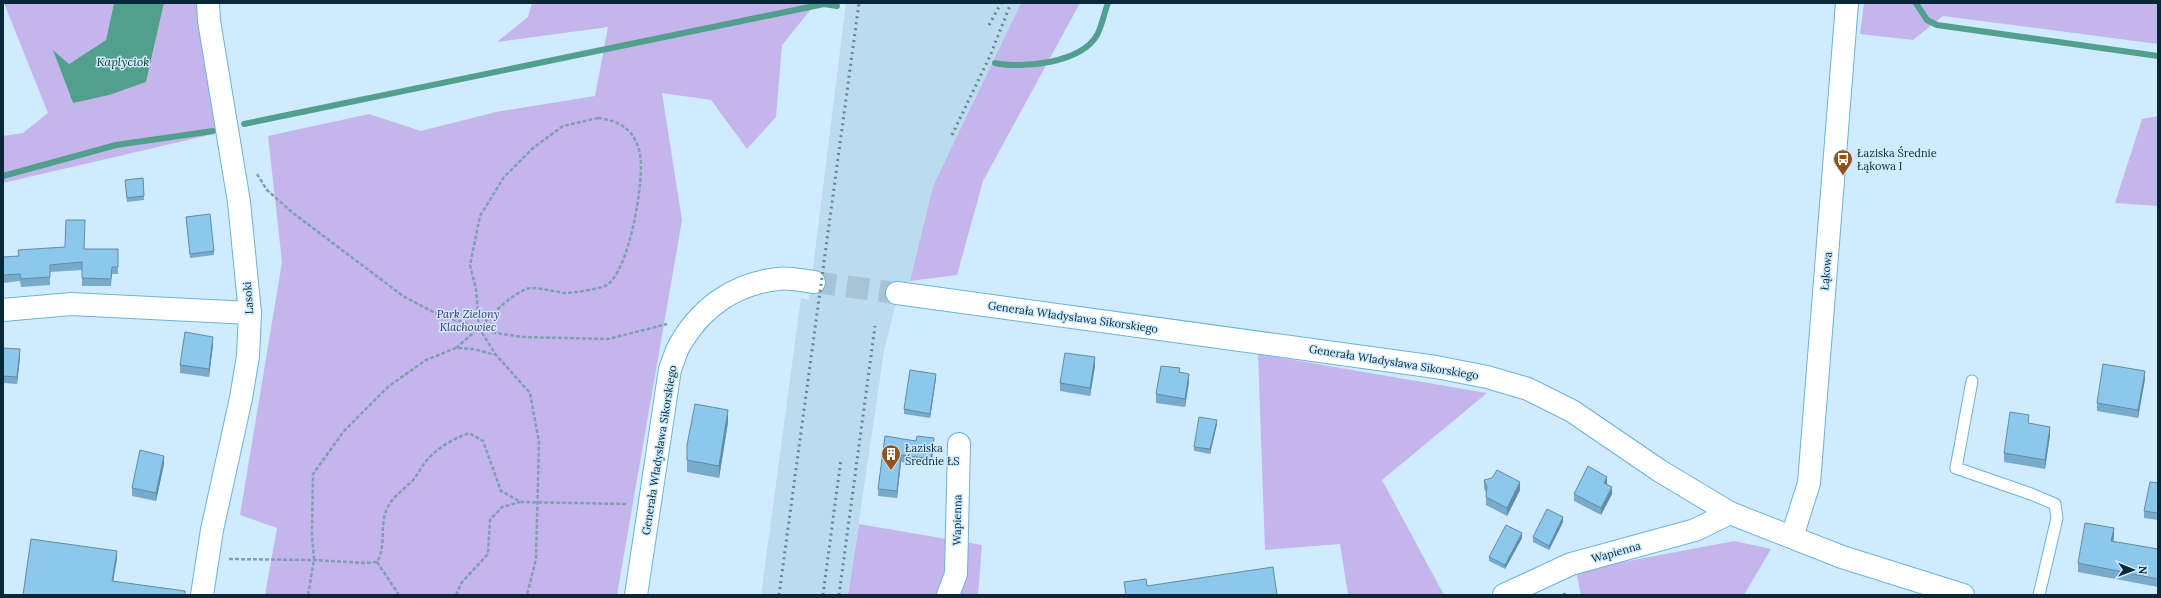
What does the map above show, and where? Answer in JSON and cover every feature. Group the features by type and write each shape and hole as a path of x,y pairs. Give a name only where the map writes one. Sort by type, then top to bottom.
{"street":[{"name":"Lasoki","path":"202,594 207,558 241,398 248,356 250,313 239,202 208,21 208,3"},
{"name":"Łąkowa","path":"1792,537 1809,483 1847,3"},
{"name":"Generała Władysława Sikorskiego","path":"636,595 670,369 681,342 700,314 719,300 741,288 778,278 814,282"},
{"name":"Generała Władysława Sikorskiego","path":"897,293 1436,367 1487,377 1528,389 1572,412 1660,470 1730,513 1842,557 1963,595"},
{"path":"3,310 71,304 250,313"},
{"name":"Wapienna","path":"948,595 956,574 959,444"},
{"name":"Wapienna","path":"1504,595 1571,564 1694,530 1730,513"}],"lane":[{"path":"1972,381 1956,468 2055,504 2057,518 2039,595"}],"path":[{"path":"308,595 314,560 312,534 313,474 344,431 389,386 426,360 456,348 479,328 506,302 527,289 567,293 605,286 619,270 632,237 639,188 640,154 630,129 613,120 598,118 563,126 533,148 504,177 480,216 470,266 476,289 479,328 496,355 530,393 538,442 536,559 527,595"},
{"path":"255,171 267,190 293,213 403,296 435,314 479,328 523,337 608,339 700,314"},
{"path":"456,348 473,349 496,355"},
{"path":"377,562 382,555 381,533 386,511 394,497 413,480 428,459 451,440 469,433 483,441 500,491 521,502"},
{"path":"456,595 462,582 488,554 490,520 502,507 521,502 635,504"},
{"path":"207,558 314,560 364,563 377,562"},
{"path":"377,562 399,595"}],"shaded area":[{"path":"846,3 1021,3 933,186 910,281 901,284 884,351 848,595 761,595 801,298 809,300"}],"green space":[{"path":"4,3 114,3 106,40 69,64 54,51 73,103 146,82 164,3 200,3 218,133 3,183 3,136 23,133 48,113"},
{"name":"Park Zielony Klachowiec","path":"532,3 816,3 782,45 776,117 747,149 711,100 662,93 682,220 617,595 265,595 277,528 240,515 282,262 268,136 369,114 421,131 496,112 595,96 608,27 497,42 528,17"},
{"path":"1021,3 1080,3 983,181 957,275 910,281 933,186"},
{"path":"1864,3 2158,3 2158,44 1943,16 1913,40 1860,34"},
{"path":"2158,116 2158,206 2115,203 2142,119"},
{"path":"1258,354 1487,393 1382,480 1444,595 1348,595 1340,544 1265,550"},
{"path":"859,524 982,545 978,595 848,595"},
{"path":"1734,541 1771,549 1744,595 1581,595 1576,571"}],"water":[{"name":"Kaplyciok","path":"114,3 164,3 146,82 109,95 73,103 53,50 69,64 106,40"}],"building":[{"path":"143,178 144,196 127,198 125,180"},
{"path":"210,214 214,251 190,254 186,217"},
{"path":"66,220 85,220 84,249 118,249 118,267 112,267 111,279 82,278 82,262 50,265 50,277 21,279 20,274 3,275 3,257 19,256 18,250 65,247"},
{"path":"185,332 213,337 209,369 180,365"},
{"path":"3,348 20,349 17,377 4,376 3,386"},
{"path":"1065,353 1095,357 1090,388 1060,383"},
{"path":"2103,364 2145,371 2138,410 2097,403"},
{"path":"1161,366 1180,368 1179,372 1189,374 1185,399 1156,394"},
{"path":"910,370 936,374 930,414 904,409"},
{"path":"695,404 728,410 719,466 687,460 687,445"},
{"path":"2010,412 2029,415 2028,423 2050,427 2045,460 2004,453"},
{"path":"1199,417 1217,420 1210,449 1194,447"},
{"path":"885,436 916,441 917,436 934,438 931,459 901,455 897,491 878,489"},
{"path":"140,450 164,456 156,493 132,488"},
{"path":"1588,466 1607,477 1604,483 1612,487 1601,508 1574,494"},
{"path":"1497,470 1520,482 1507,508 1486,497 1487,487 1484,480 1492,478"},
{"path":"2150,482 2158,483 2158,513 2144,511"},
{"path":"1547,509 1563,517 1549,546 1533,537"},
{"path":"2085,523 2114,528 2111,541 2158,549 2158,579 2078,563"},
{"path":"1506,525 1522,533 1505,565 1489,557"},
{"path":"31,539 117,551 112,581 185,591 185,595 23,595"},
{"path":"1273,567 1277,595 1126,595 1124,582 1146,579 1147,586"}],"waterway":[{"path":"995,63 1007,65 1035,64 1065,58 1078,52 1089,44 1097,35 1108,3"},
{"path":"1916,3 1927,20 1937,25 2158,56"},
{"path":"244,124 824,4 837,6"},
{"path":"3,176 116,145 213,131"}],"tunnel":[{"path":"814,282 897,293"}],"railway":[{"path":"779,595 859,3"},
{"path":"989,25 1001,3"},
{"path":"952,135 990,56 1011,3"},
{"path":"839,595 875,326"},
{"path":"823,595 841,459"}],"place":[{"name":"Łaziska Średnie Łąkowa I","path":"1843,176"},
{"name":"Łaziska Średnie ŁS","path":"891,471"}]}
